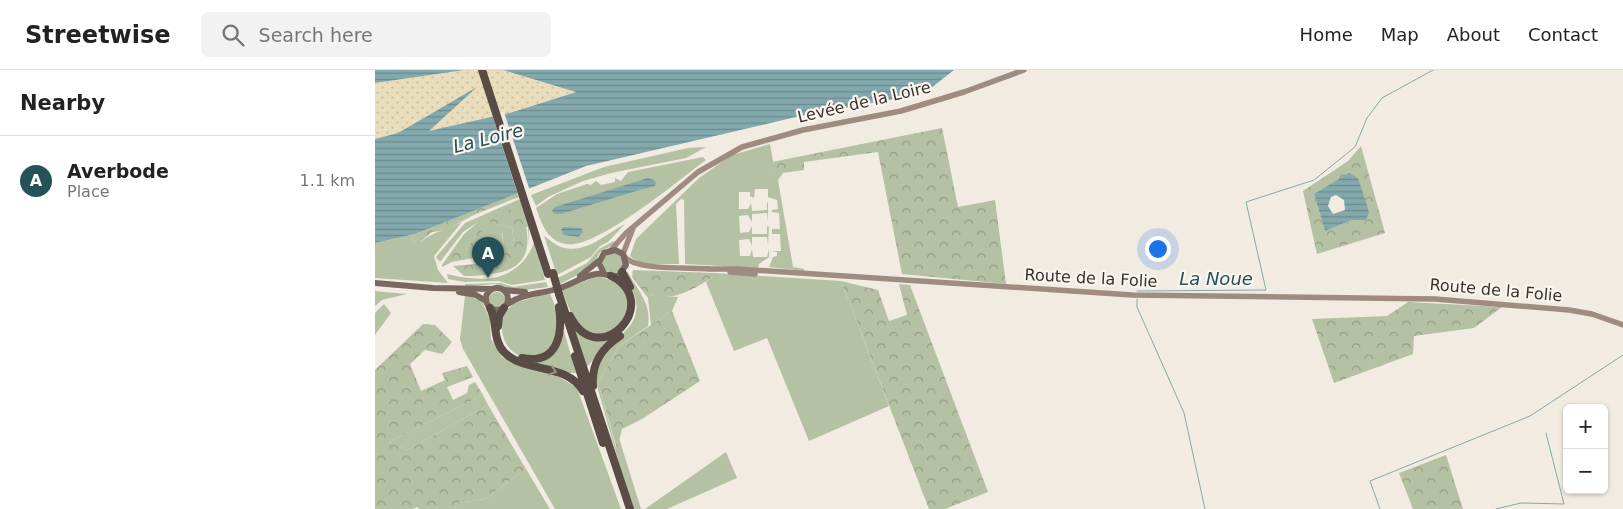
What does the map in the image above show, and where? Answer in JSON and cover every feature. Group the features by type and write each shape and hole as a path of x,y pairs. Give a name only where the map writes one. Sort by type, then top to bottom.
{"highway":[{"path":"481,70 528,204"},
{"path":"486,70 550,274 595,400 630,509"},
{"path":"595,400 592,378 595,364 606,347 627,328 635,308 632,290 624,271"},
{"path":"557,294 573,322 581,331 593,337 611,336 626,323 631,306 626,289 608,275"},
{"path":"506,306 498,321 501,342 511,354 532,359 549,354 558,341 561,327 557,294"},
{"path":"488,305 494,315 495,336 503,351 515,360 556,372 575,380 582,389 593,412"},
{"path":"559,307 625,509"}],"main road":[{"path":"375,283 433,288 472,294 497,311 519,298 547,292 594,274 608,275 624,271 624,255 611,250 604,253 600,260 588,271 562,285 531,292 514,293 498,288 433,288"},
{"path":"600,260 600,267 608,275"},
{"path":"488,305 487,294 492,289"},
{"path":"505,290 508,296 506,306"}],"street":[{"name":"Levée de la Loire","path":"611,250 636,224 712,162 742,146 803,130 901,111 963,92 1024,70"},
{"path":"624,255 636,224"},
{"name":"Route de la Folie","path":"624,255 629,261 644,265 738,273 807,275 1132,295 1435,298 1583,312 1623,325"},
{"name":"Route de la Folie","path":"624,271 644,265"}],"green space":[{"path":"942,128 958,207 995,200 1006,284 902,274 878,152 804,162 804,170 775,174 772,162"},
{"path":"770,144 775,173 783,173 778,180 793,267 804,269 804,271 769,267 773,257 777,256 777,252 773,251 781,251 780,234 772,234 772,229 780,229 779,213 772,212 772,210 778,209 777,200 768,197 768,189 755,189 754,198 750,196 750,192 739,192 739,209 748,209 751,203 752,211 767,210 768,203 768,222 767,213 752,214 752,222 748,215 739,216 740,233 749,232 752,226 752,234 767,234 767,226 769,227 768,245 767,237 752,237 752,246 749,239 739,240 740,256 750,256 752,249 753,257 767,257 769,249 769,257 759,264 758,268 685,264 684,200 681,199 676,204 679,264 640,262 630,256 636,239 699,178 732,155"},
{"path":"1361,146 1385,233 1317,254 1303,191 1348,161","holes":["1358,178 1366,220 1352,220 1325,231 1314,194"]},
{"path":"706,147 686,158 611,173 583,181 548,197 536,206 531,195 604,167 688,148"},
{"path":"703,157 706,160 658,197 617,225 580,243 566,244 550,236 536,208 557,194 587,184 591,185 596,181 601,185 615,182 615,178 621,181 628,172"},
{"path":"517,193 519,197 476,214 445,230 432,232 419,243 412,241 415,234"},
{"path":"520,199 529,226 529,245 528,227 483,220 512,228 514,243 504,246 502,232 496,242 487,242 480,228 472,242 466,246 467,252 447,259 452,262 442,267 442,265 464,234 478,222 463,232 440,262 436,257 465,223"},
{"path":"521,206 526,225 527,241 525,253 520,262 499,273 464,276 453,266 488,263 484,256 452,262 447,259 453,250 467,252 466,246 472,242 480,227 487,242 496,242 501,231 504,245 514,243 512,228 482,220"},
{"path":"462,222 434,256 438,270 448,283 375,278 375,243 415,234 412,241 419,243 435,233"},
{"path":"625,224 608,242 600,246 591,257 557,275 544,236 561,247 579,248 595,242"},
{"path":"614,241 616,243 600,252 595,262 581,273 560,284 558,278 587,263 599,249"},
{"path":"534,243 545,280 512,285 499,281 465,282 448,279 447,274 474,278 498,277 519,266"},
{"path":"613,253 620,256 623,263 620,270 613,273 606,270 603,263 606,256"},
{"path":"633,270 714,273 714,277 687,292 667,297 658,297 640,287 633,274"},
{"path":"627,271 646,304 649,318 648,326 619,346 598,383 616,448 619,438 641,509 632,509 595,379 600,356 630,326 634,319 636,300 628,280"},
{"path":"714,273 841,281 889,406 809,441 767,338 734,351 706,282 714,277"},
{"path":"632,274 651,295 678,297 672,311 651,325 648,298 632,277"},
{"path":"598,276 616,284 626,294 628,306 625,317 617,327 607,333 595,335 584,330 577,322 562,290"},
{"path":"841,281 878,290 889,321 907,315 899,284 910,285 988,492 945,509 929,509"},
{"path":"546,282 548,287 525,290 508,289 495,284 465,287 465,284 501,283 513,287"},
{"path":"375,291 407,294 382,300 375,306"},
{"path":"494,292 500,292 505,297 503,306 494,308 489,303 489,297"},
{"path":"550,293 560,323 556,341 548,350 537,356 527,357 516,354 508,346 503,333 502,316 514,303"},
{"path":"465,296 481,300 490,319 491,339 502,357 520,366 556,375 577,388 621,509 555,509 463,349 460,339"},
{"path":"1408,302 1502,307 1474,328 1414,336 1413,354 1334,383 1312,319 1387,316"},
{"path":"384,304 391,313 375,335 375,313"},
{"path":"672,311 700,381 642,419 622,429 617,449 598,383 619,346"},
{"path":"423,324 435,325 452,342 442,354 425,350 410,364 421,391 445,380 442,373 467,366 473,377 447,387 453,400 467,393 469,385 475,382 483,395 389,442 407,450 488,405 526,469 485,499 457,503 454,509 419,509 417,507 413,509 375,509 375,370"},
{"path":"574,326 594,340 611,339 586,367"},
{"path":"564,331 576,373 568,373 526,361 538,358 549,351"},
{"path":"483,395 488,405 407,450 389,442"},
{"path":"726,452 737,478 667,509 645,509"},
{"path":"1446,455 1463,509 1413,509 1399,473"},
{"path":"526,469 550,509 454,509 457,503 485,499"}],"sand":[{"path":"464,70 503,70 577,91 513,112 428,132 474,89 398,133 375,139 375,83"}],"water":[{"path":"375,70 464,70 375,83"},
{"name":"La Loire","path":"503,70 954,70 931,88 894,99 800,116 586,166 415,234 375,243 375,139 398,133 477,87 429,131 513,112 576,92"},
{"path":"1349,173 1358,178 1369,212 1366,220 1352,220 1325,231 1314,194","holes":["1336,195 1344,200 1345,210 1333,214 1328,206 1331,197"]},
{"path":"648,178 654,180 655,186 561,214 555,214 552,211 555,207"},
{"path":"563,227 581,228 583,232 578,237 564,235 561,230"}],"pier":[{"path":"504,112 530,191 518,195 492,114"}],"waterway":[{"name":"La Noue","path":"1137,291 1266,290 1246,202 1314,180 1355,147 1367,118 1382,98 1433,70"},
{"name":"La Noue","path":"1137,299 1137,307 1184,413 1205,509"},
{"path":"1380,509 1370,481 1530,416 1623,355"},
{"path":"1496,509 1521,503 1564,504 1546,433"}],"place":[{"name":"Averbode","path":"488,278"}]}
